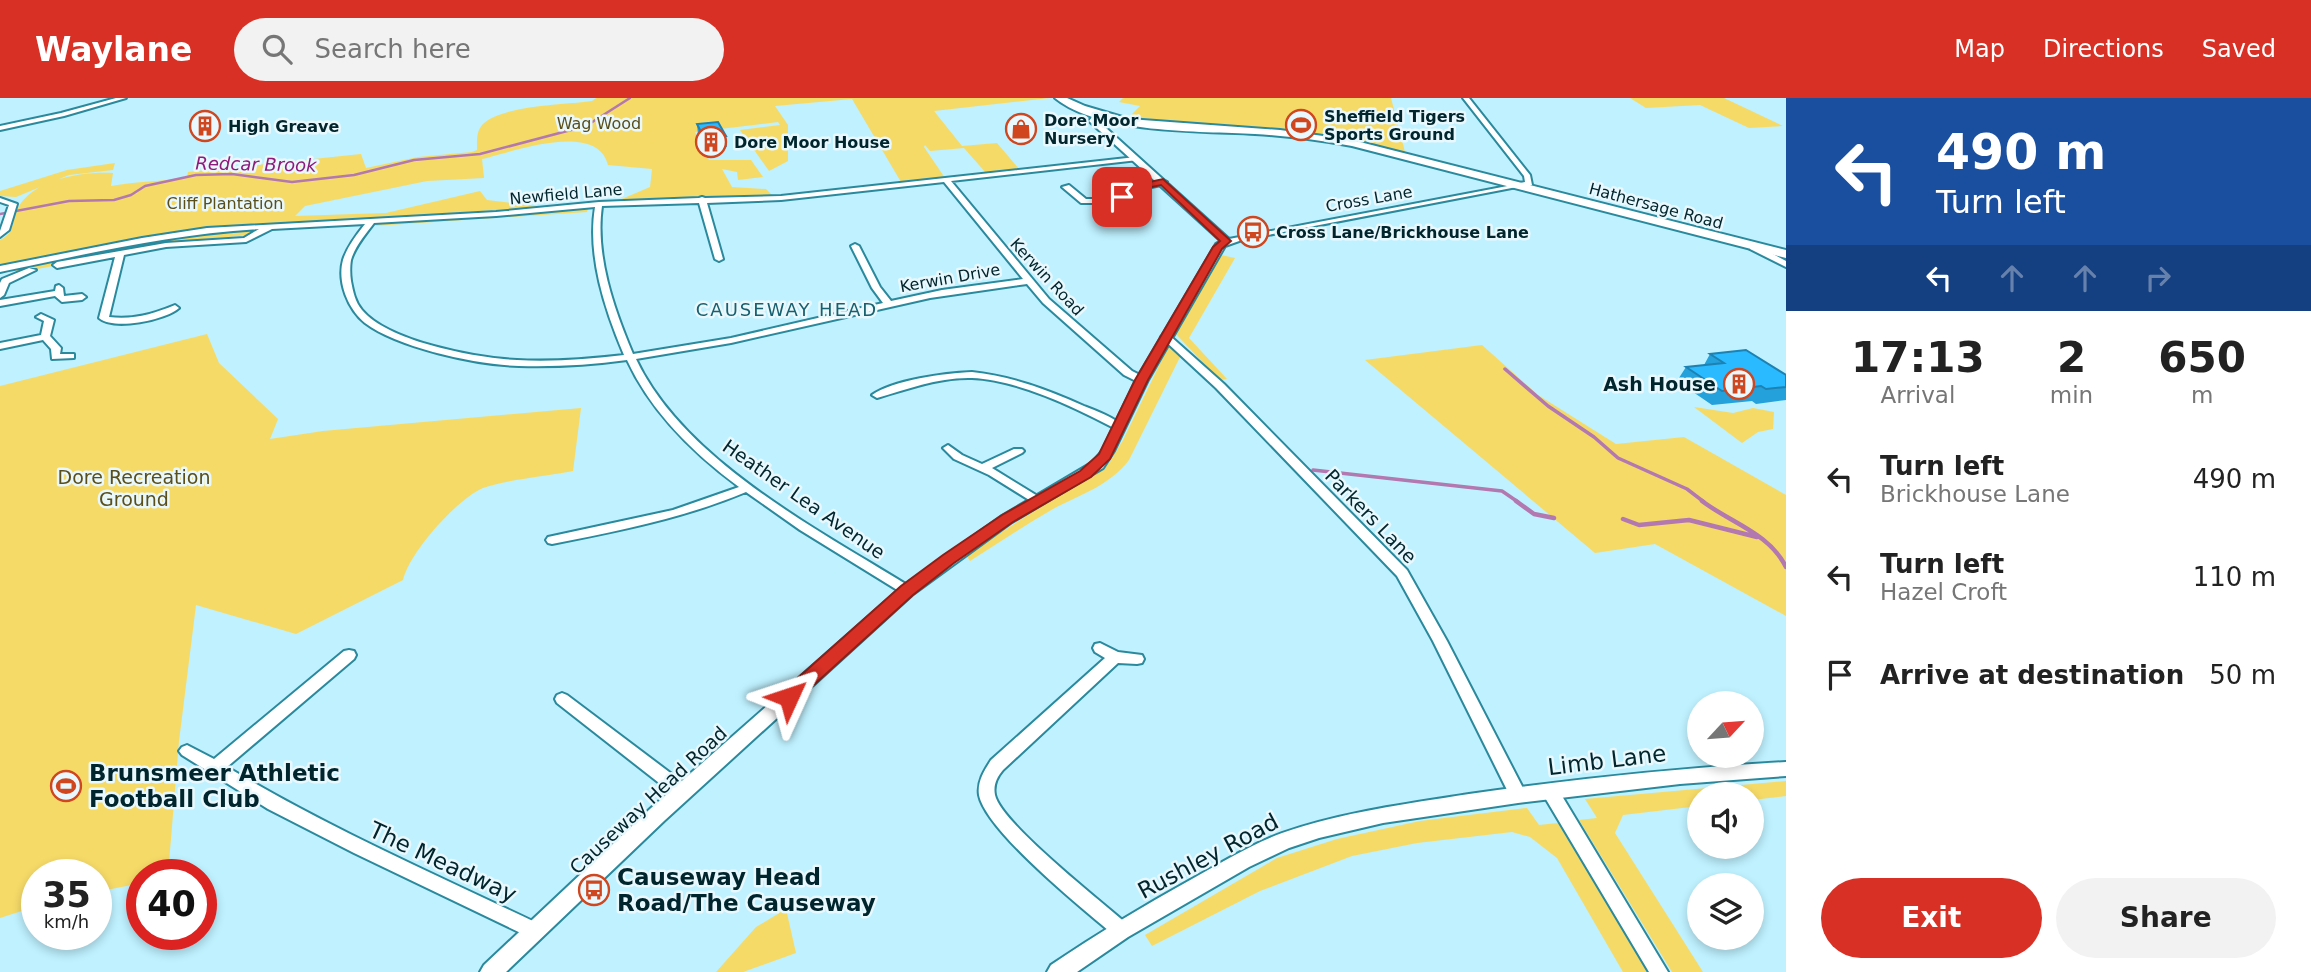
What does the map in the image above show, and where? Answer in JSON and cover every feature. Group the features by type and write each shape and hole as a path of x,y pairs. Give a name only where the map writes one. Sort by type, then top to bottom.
{"main road":[{"name":"Hathersage Road","path":"1060,98 1098,113 1157,124 1335,140 1786,254"}],"street":[{"path":"0,128 76,112 122,98"},
{"path":"1465,98 1528,176 1529,183 1518,186"},
{"path":"1098,113 1092,119 1226,241"},
{"name":"Newfield Lane","path":"0,269 163,236 372,219 496,214 599,204 781,198 1136,159"},
{"name":"Kerwin Road","path":"946,180 1029,281 1070,324 1128,373 1142,380"},
{"path":"1066,187 1084,201 1096,201 1122,197 1130,189 1163,182"},
{"name":"Cross Lane","path":"1226,241 1518,186"},
{"path":"0,200 13,204 5,230 0,235"},
{"path":"702,200 719,259"},
{"name":"Heather Lea Avenue","path":"599,204 596,229 601,270 630,357 650,394 676,425 749,487 907,591"},
{"name":"Kerwin Drive","path":"372,219 349,256 346,269 350,301 362,318 418,346 474,358 538,363 630,357 774,333 951,291 1029,281"},
{"path":"0,295 5,281 17,274 183,243 246,240 271,226"},
{"name":"Causeway Head Road","path":"491,972 682,792 907,591 954,555 1038,500 1098,465 1108,451 1118,426 1166,337 1218,247 1226,241"},
{"path":"855,246 876,288 889,305"},
{"path":"1753,247 1786,264"},
{"path":"120,255 104,318 122,320 171,313"},
{"path":"0,303 59,289 62,299 82,297"},
{"path":"41,317 49,320 45,337"},
{"path":"0,346 45,337"},
{"path":"45,337 56,348 55,357 71,356"},
{"name":"Parkers Lane","path":"1166,337 1220,386 1402,573 1440,641 1518,795"},
{"path":"877,395 906,385 978,376 1054,398 1118,426"},
{"path":"948,448 958,457 984,468 1038,500"},
{"path":"984,468 1018,451"},
{"path":"552,540 663,519 694,510 749,487"},
{"path":"1100,648 1115,657 1137,659"},
{"path":"216,767 349,655"},
{"path":"1115,657 997,765 989,776 986,787 991,808 1013,832 1121,930"},
{"path":"562,699 682,792"},
{"name":"The Meadway","path":"187,751 274,804 359,849 533,930"},
{"name":"Limb Lane","path":"1518,795 1681,776 1786,769"},
{"path":"1550,791 1660,972"},
{"name":"Rushley Road","path":"1058,972 1121,930 1242,861 1284,841 1383,815 1518,795"}],"green space":[{"path":"596,98 1050,98 934,111 962,146 997,143 1020,170 986,173 964,148 930,151 925,145 945,178 901,182 852,99 775,106 788,125 788,161 769,171 740,130 780,125 778,122 695,132 709,160 751,160 763,177 738,180 737,172 722,169 732,187 766,189 773,196 617,201 650,187 652,169 608,165 601,152 588,144 552,142 482,159 484,178 427,181 305,206 295,216 386,213 480,191 487,200 546,207 287,223 250,235 181,241 17,273 15,265 0,268 0,240 11,230 18,208 35,190 60,179 113,173 111,186 187,177 188,172 361,154 366,168 418,157 472,152 477,150 479,130 492,118 519,109 592,101"},
{"name":"Sheffield Tigers Sports Ground","path":"1123,98 1391,98 1405,152 1338,136 1129,117 1140,106 1119,102"},
{"path":"1630,98 1724,98 1783,126 1749,128 1700,105 1646,108"},
{"path":"115,163 113,170 69,175 16,197 0,196 0,191 67,170"},
{"path":"588,209 587,212 374,226 387,221 512,215"},
{"path":"1221,255 1235,258 1189,338 1227,379 1219,380 1176,334 1176,329"},
{"name":"Dore Recreation Ground","path":"207,334 219,363 278,419 270,439 323,431 581,408 573,471 502,483 472,494 448,515 424,542 403,580 296,634 196,605 179,741 169,859 126,859 126,886 112,889 112,859 21,859 21,911 0,918 0,386"},
{"path":"1169,345 1182,353 1129,460 1121,469 1104,483 1053,509 970,561 966,555 1109,463"},
{"path":"1482,345 1538,395 1616,444 1684,437 1786,495 1786,616 1655,544 1595,553 1365,360"},
{"path":"1694,407 1733,413 1753,408 1774,412 1773,429 1758,432 1742,443"},
{"path":"1786,781 1786,796 1764,799 1764,783"},
{"path":"1687,790 1687,807 1623,815 1615,833 1703,972 1672,972 1579,820 1597,818 1585,799"},
{"path":"1527,808 1539,825 1558,823 1649,972 1623,972 1557,858 1530,837 1512,832 1417,843 1352,856 1260,891 1152,946 1145,935 1277,858 1337,839 1420,821"},
{"path":"786,909 796,953 743,972 716,972 756,927"}],"building":[{"path":"718,122 726,136 703,136 697,124"},
{"path":"1746,350 1786,375 1786,387 1766,389 1761,386 1722,391 1686,367 1724,363 1710,354"}],"waterway":[{"name":"Redcar Brook","path":"0,214 69,201 114,200 131,195 145,186 196,175 232,174 292,182 354,175 414,160 480,154 586,126 630,98"},
{"path":"1014,126 1012,129 1015,132"},
{"path":"1505,369 1548,406 1594,437 1618,458 1687,489 1704,502"},
{"path":"1313,470 1502,491 1518,502"},
{"path":"1516,501 1534,514 1554,518"},
{"path":"1702,501 1760,537 1779,555 1786,567"},
{"path":"1623,519 1639,525 1689,520 1757,537"}],"place":[{"name":"Sheffield Tigers Sports Ground","path":"1301,125"},
{"name":"High Greave","path":"205,126"},
{"name":"Dore Moor Nursery","path":"1021,129"},
{"name":"Dore Moor House","path":"711,142"},
{"name":"Cross Lane/Brickhouse Lane","path":"1253,232"},
{"name":"Ash House","path":"1739,384"},
{"name":"Brunsmeer Athletic Football Club","path":"66,786"},
{"name":"Causeway Head Road/The Causeway","path":"594,890"}],"district":[{"name":"CAUSEWAY HEAD","path":"787,309"}],"route":[{"path":"789,697 907,591 948,559 1007,519 1085,474 1105,456 1142,380 1218,247 1226,241 1163,182 1130,189 1122,197"}],"park label":[{"name":"Wag Wood","path":"599,123"},
{"name":"Cliff Plantation","path":"225,203"}]}
